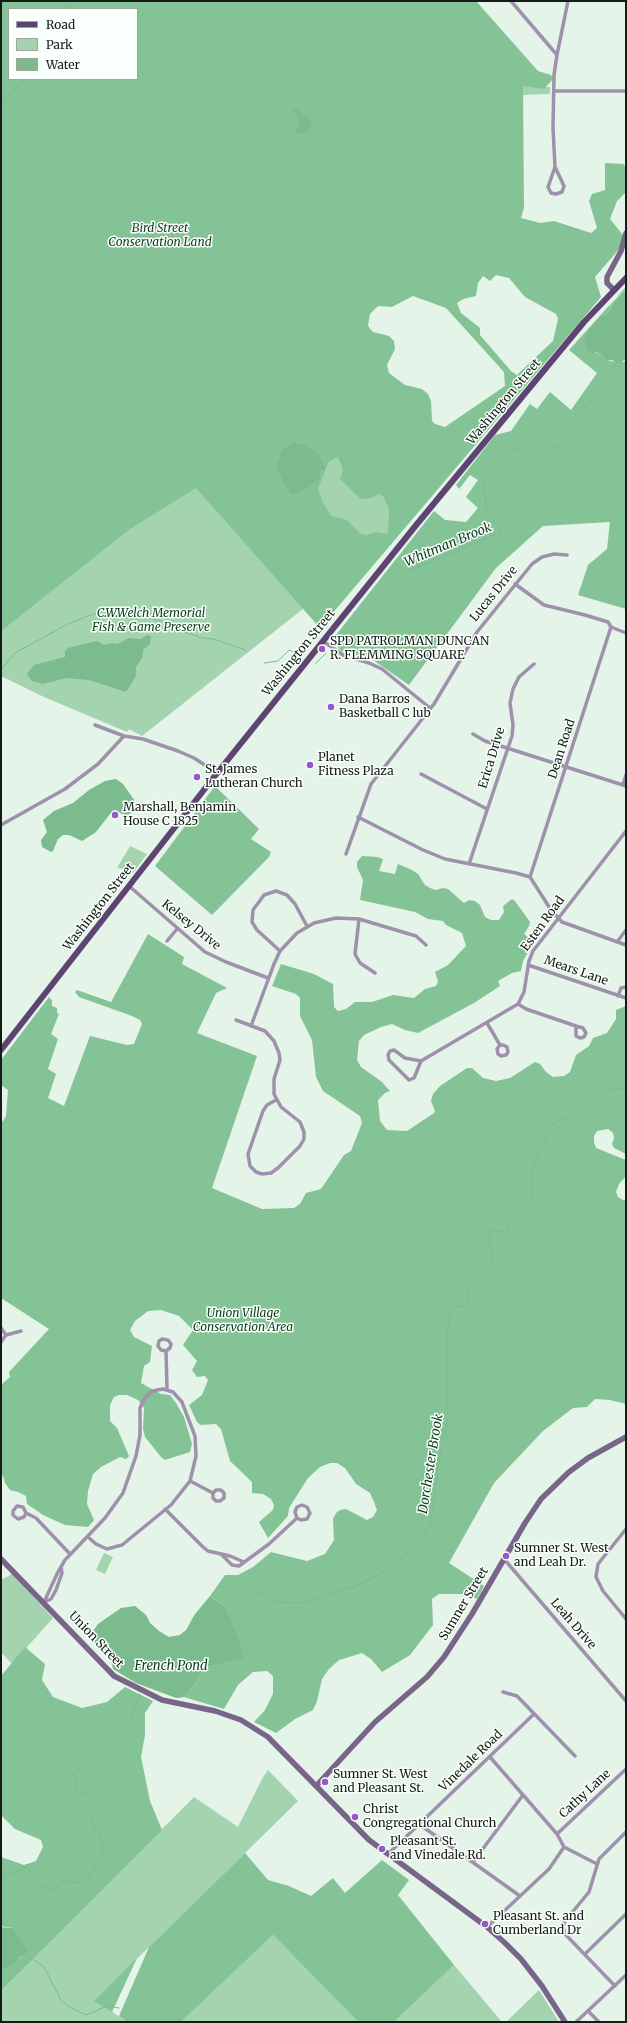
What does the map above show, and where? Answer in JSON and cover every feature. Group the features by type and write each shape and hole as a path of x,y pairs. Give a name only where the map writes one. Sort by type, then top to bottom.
{"main road":[{"path":"614,290 607,283 607,277 622,251 626,233"},
{"name":"Washington Street","path":"1,1050 217,773 417,524 584,322 626,278"},
{"name":"Sumner Street","path":"317,1785 374,1722 434,1669 456,1641 524,1523 553,1487 588,1458 626,1437"},
{"name":"Union Street","path":"1,1560 44,1602 103,1666 122,1681 162,1700 216,1712 241,1720 260,1731 317,1785 359,1830 387,1855 487,1927 521,1959 542,1986 564,2022"}],"street":[{"path":"511,1 557,55"},
{"path":"555,167 564,186 562,192 556,194 551,193 548,187 555,167 553,128 557,55 568,1"},
{"path":"554,91 626,91"},
{"name":"Lucas Drive","path":"346,854 358,817 373,780 430,708 472,638 515,584 538,560 554,554 567,555"},
{"path":"515,584 544,605 585,614 608,622 611,627 626,633"},
{"name":"Dean Road","path":"530,878 611,627"},
{"path":"323,641 343,656 369,663 382,669 430,708"},
{"name":"Erica Drive","path":"469,864 513,730 510,703 513,689 520,677 534,664"},
{"path":"95,725 124,736 143,739 178,751 194,758 217,773"},
{"path":"472,734 485,741 624,786 626,775"},
{"path":"1,825 66,789 98,764 124,736"},
{"path":"421,774 487,809"},
{"path":"358,817 431,853 469,864 516,873 530,878 558,919 568,925 626,945"},
{"name":"Esten Road","path":"518,1004 524,992 528,965 533,951 626,831"},
{"name":"Kelsey Drive","path":"129,886 178,929 212,956 268,978"},
{"path":"280,951 257,930 252,922 253,910 264,895 276,891 287,895 295,904 307,926"},
{"path":"251,1026 268,978 280,951 292,937 307,926 328,919 343,917 359,919 416,936 426,945"},
{"path":"359,919 355,954 360,963 375,973"},
{"path":"167,941 178,929"},
{"path":"617,942 626,930"},
{"name":"Mears Lane","path":"528,965 626,998"},
{"name":"Mears Lane","path":"618,996 622,988 626,987"},
{"path":"421,1061 404,1058 394,1050 390,1051 388,1055 389,1060 408,1080 414,1078 421,1061 518,1004 526,1009 576,1026"},
{"path":"236,1020 265,1031 278,1046 280,1060 273,1084 276,1100 285,1111 300,1122 304,1135 300,1146 278,1168 271,1173 262,1174 250,1166 248,1154 264,1109 276,1100"},
{"path":"487,1023 500,1045"},
{"path":"1,1328 6,1335"},
{"path":"1,1342 6,1335 21,1331"},
{"path":"166,1351 167,1389"},
{"path":"44,1602 51,1599 56,1590 62,1573 61,1567 70,1554 88,1537 114,1506 131,1474 139,1443 142,1402 151,1392 160,1389 167,1389 176,1394 180,1399 195,1436 196,1456 190,1481 181,1493 165,1509 117,1548 102,1547 88,1537"},
{"path":"190,1481 213,1493"},
{"path":"303,1505 308,1508 310,1513 307,1519 302,1520 297,1518 295,1512 297,1507 303,1505"},
{"path":"165,1509 208,1551 244,1562"},
{"path":"26,1513 36,1518 70,1554"},
{"path":"222,1555 229,1563 239,1566 269,1544 297,1518"},
{"path":"626,1528 598,1564 596,1576 603,1591 626,1619"},
{"name":"Leah Drive","path":"504,1559 626,1701"},
{"path":"503,1692 517,1696 575,1756"},
{"name":"Vinedale Road","path":"387,1855 534,1714"},
{"path":"490,1757 557,1834 564,1847 597,1864"},
{"name":"Cathy Lane","path":"557,1834 626,1769"},
{"path":"472,1862 523,1795"},
{"path":"419,1824 520,1896"},
{"path":"615,1986 565,1934 563,1927 565,1921 589,1892 597,1864 603,1855 626,1832"},
{"path":"487,1927 549,1869 564,1847"},
{"path":"585,1954 626,1914"},
{"path":"576,2022 626,1975"},
{"path":"588,2011 599,2022"}],"green space":[{"name":"Bird Street Conservation Land","path":"1,1 474,1 546,87 550,87 550,94 493,96 283,337 455,458 371,557 346,575 142,736 129,729 127,732 44,697 1,676"},
{"name":"Bird Street Conservation Land","path":"1,1 476,1 538,71 551,75 553,79 544,89 523,86 524,208 521,218 540,223 554,221 591,233 597,228 589,201 592,194 605,190 605,163 624,164 626,171 626,192 617,201 610,219 623,235 620,248 595,277 601,297 320,628 196,488 130,529 1,631","holes":["496,275 509,278 525,297 556,314 558,319 553,341 517,375 511,371 480,335 480,328 461,313 457,303 463,299 476,296 478,283 483,276 490,281","413,296 446,308 504,372 505,386 445,427 435,424 432,421 431,401 428,394 422,389 405,385 389,373 387,365 395,349 394,341 389,336 373,332 368,326 370,314 378,306 392,307","298,442 316,453 324,464 320,478 308,488 280,472 276,464 279,455 287,446","338,457 343,469 340,479 361,499 371,498 379,494 383,496 389,509 388,532 386,534 377,532 367,535 361,534 347,520 331,516 322,501 318,488 329,461"]},
{"path":"626,287 626,290 615,299"},
{"path":"614,301 608,313 600,316"},
{"path":"598,318 587,332 587,340 595,352 603,356 606,361 624,362 626,359 626,609 578,595 588,565 607,549 610,522 543,526 496,568 409,685 373,660 341,651 332,640 434,511 445,520 466,522 478,508 466,497 478,480 470,475 459,489 456,485 495,435 511,431 530,404 537,409 550,392 571,410 597,373 569,350"},
{"path":"215,786 259,829 251,839 271,852 269,857 212,915 155,866"},
{"path":"130,846 147,854 133,873 129,870 117,868"},
{"name":"Union Village Conservation Area","path":"362,856 383,859 379,871 395,874 398,864 418,874 425,885 430,888 436,890 443,888 448,889 464,903 469,900 475,901 480,905 485,917 491,920 499,920 504,912 503,906 512,899 530,922 524,934 534,942 523,961 521,971 512,973 498,981 500,986 474,1003 418,1033 405,1030 392,1024 381,1027 364,1035 359,1041 357,1060 361,1067 382,1082 390,1091 385,1093 378,1100 380,1121 387,1130 407,1131 434,1113 435,1111 431,1101 433,1094 440,1086 467,1068 472,1068 483,1078 496,1081 510,1078 535,1062 540,1064 546,1072 553,1077 564,1076 570,1072 576,1055 589,1046 593,1038 607,1033 616,1019 616,1010 626,1006 626,1154 614,1148 612,1144 614,1138 613,1133 608,1129 597,1131 594,1136 594,1142 596,1148 626,1160 626,1176 619,1184 616,1192 618,1197 626,1200 626,1404 610,1400 595,1399 587,1407 573,1408 543,1431 494,1483 449,1563 484,1586 477,1599 464,1594 439,1594 432,1599 433,1625 410,1655 382,1672 371,1659 362,1653 339,1660 329,1669 322,1679 317,1701 313,1710 295,1719 276,1733 254,1722 265,1710 273,1694 273,1676 267,1671 253,1672 238,1685 224,1709 184,1697 196,1683 203,1668 219,1664 225,1607 210,1596 225,1575 238,1575 253,1567 271,1552 307,1561 325,1554 334,1540 333,1519 336,1513 340,1510 346,1509 367,1520 373,1517 377,1510 374,1502 370,1493 356,1484 345,1468 337,1463 330,1463 320,1467 308,1478 289,1508 288,1516 268,1538 259,1522 273,1510 274,1505 271,1499 263,1494 252,1493 252,1482 230,1461 221,1429 216,1424 201,1425 197,1422 189,1405 202,1395 208,1380 205,1376 197,1377 192,1370 197,1361 183,1345 193,1330 179,1316 161,1310 148,1311 135,1321 130,1330 134,1337 152,1346 150,1362 144,1366 141,1383 161,1394 170,1395 176,1403 184,1417 192,1444 190,1452 165,1460 161,1457 145,1437 143,1429 144,1408 138,1400 127,1395 119,1395 114,1397 110,1405 110,1421 117,1428 129,1456 126,1459 120,1457 101,1467 93,1474 88,1491 87,1504 94,1520 88,1527 65,1525 43,1515 27,1504 26,1496 10,1490 1,1474 1,1385 10,1377 9,1372 49,1329 1,1298 1,1124 6,1116 8,1090 1,1085 1,1060 49,997 52,1000 52,1006 57,1008 57,1013 59,1014 51,1034 58,1039 48,1069 56,1074 48,1098 64,1106 90,1036 127,1045 134,1044 142,1024 140,1020 132,1016 79,997 75,992 77,990 111,1002 148,934 184,957 182,964 227,988 216,993 197,1033 257,1056 212,1188 262,1209 294,1208 300,1204 306,1193 321,1189 344,1155 351,1151 362,1123 360,1116 323,1091 316,1077 312,1040 300,1016 300,998 296,994 272,986 281,964 314,974 333,984 334,1007 338,1011 346,1009 355,1002 372,1002 393,995 414,998 425,989 436,986 438,982 435,972 448,965 466,946 462,933 446,925 443,921 428,919 415,912 360,900 363,880 357,867 357,862"},
{"path":"104,1553 113,1557 105,1574 96,1570"},
{"path":"12,1574 53,1618 12,1664 1,1652 1,1580"},
{"path":"25,1647 45,1664 42,1680 53,1697 82,1708 107,1702 125,1687 153,1701 145,1713 145,1735 141,1757 150,1801 162,1830 1,1991 1,1969 8,1968 14,1961 21,1958 24,1948 13,1928 1,1926 1,1857 24,1865 36,1861 43,1847 41,1840 15,1829 1,1815 1,1676"},
{"path":"268,1770 298,1801 95,2000 127,2022 1,2022 1,1991 194,1797 238,1827"},
{"path":"245,1853 268,1880 289,1886 311,1896 333,1878 345,1893 382,1860 409,1880 398,1895 454,1965 394,2022 358,2022 273,1935 181,2022 127,2022 119,2016 149,1947"},
{"path":"273,1935 358,2022 181,2022"},
{"path":"137,1958 112,2012 94,2001"},
{"path":"454,1965 502,2022 394,2022"},
{"path":"539,1990 559,2022 506,2022"}],"water":[{"path":"293,109 296,109 312,122 311,128 304,134 299,134 295,131 295,129 299,126 299,118"},
{"path":"626,290 626,359 619,364 612,360 606,361 603,356 596,352 590,353 585,345 587,332 589,329 600,316 608,313 614,301"},
{"path":"294,442 315,450 324,464 325,469 321,471 320,478 308,488 292,495 286,488 276,464 282,450"},
{"path":"147,635 151,636 150,644 143,650 142,658 136,667 136,676 126,692 89,680 66,678 43,684 32,681 27,674 34,665 65,657 65,651 68,648 97,641 104,645 112,643 118,644 129,638 141,639"},
{"path":"116,779 123,784 135,801 135,807 131,813 126,816 119,812 110,814 96,832 82,841 69,835 63,835 58,839 53,851 51,852 42,847 41,840 47,832 43,820 54,811 73,803 89,790 105,781"},
{"name":"French Pond","path":"210,1596 225,1607 239,1640 243,1658 203,1668 196,1683 184,1697 176,1698 136,1683 113,1669 109,1653 91,1641 91,1634 98,1624 121,1608 135,1606 146,1615 150,1623 159,1631 169,1637 180,1635 186,1630 195,1614"},
{"path":"1,1927 13,1928 28,1951 8,1968 2,1970"}],"waterway":[{"path":"64,8 74,1"},
{"path":"1,104 23,80"},
{"name":"Whitman Brook","path":"336,643 372,606 389,579 502,532 487,512 483,481 514,448 557,448 617,363"},
{"name":"Whitman Brook","path":"1,670 15,653 68,624 98,612 136,614 164,622 202,638 214,639 246,650"},
{"name":"Whitman Brook","path":"264,663 278,661 289,650 301,655"},
{"name":"Whitman Brook","path":"315,664 326,653"},
{"name":"Dorchester Brook","path":"229,1617 244,1603 251,1601 260,1593 277,1602 306,1603 323,1595 354,1587 380,1574 418,1545 431,1522 438,1467 448,1417 447,1345 449,1317 455,1306 466,1307 470,1299 467,1291 493,1261 489,1238 490,1231 504,1232 509,1229 509,1221 531,1199 531,1170 553,1124 576,1113 604,1090 626,1088"},
{"name":"Dorchester Brook","path":"1,1878 27,1867 37,1885 53,1890 64,1880 85,1884 101,1857 103,1847 92,1818 98,1808 92,1797 77,1790 74,1774 101,1753 127,1727 140,1694"},
{"path":"1,1919 5,1926"},
{"path":"24,1953 44,1967 61,2000 71,2008 86,2015 107,2006 119,2008"}],"place":[{"name":"SPD PATROLMAN DUNCAN R. FLEMMING SQUARE","path":"322,649"},
{"name":"Dana Barros Basketball C lub","path":"331,707"},
{"name":"Planet Fitness Plaza","path":"310,765"},
{"name":"St. James Lutheran Church","path":"197,777"},
{"name":"Marshall, Benjamin House C 1825","path":"115,815"},
{"name":"Sumner St. West and Leah Dr.","path":"506,1556"},
{"name":"Sumner St. West and Pleasant St.","path":"325,1782"},
{"name":"Christ Congregational Church","path":"355,1817"},
{"name":"Pleasant St. and Vinedale Rd.","path":"382,1849"},
{"name":"Pleasant St. and Cumberland Dr","path":"485,1924"}],"park label":[{"name":"C.W.Welch Memorial Fish & Game Preserve","path":"151,621"}]}
